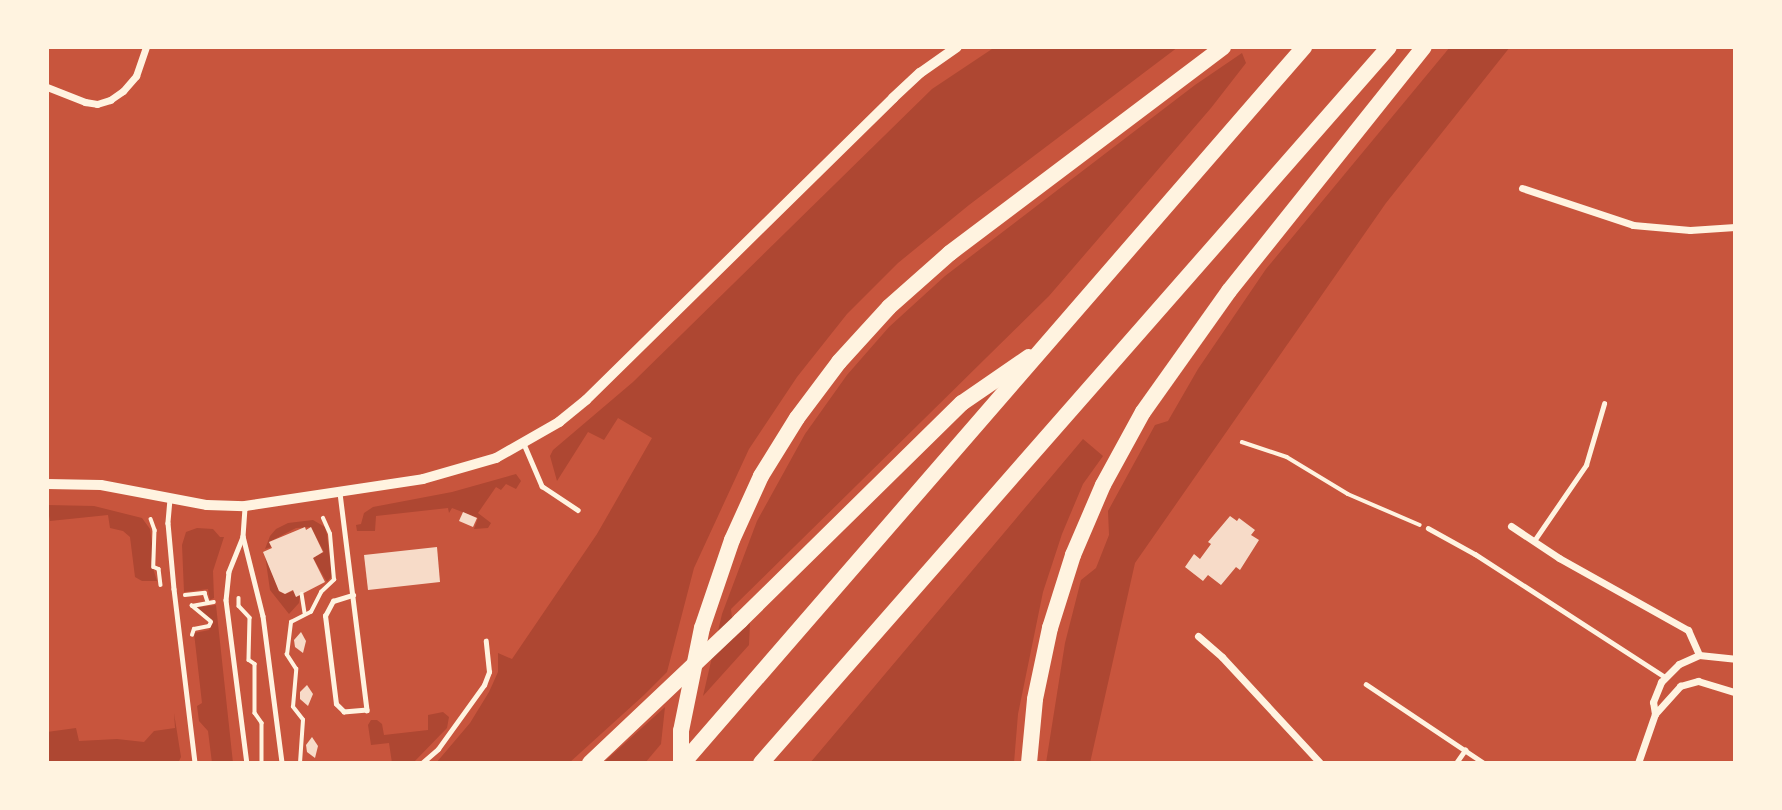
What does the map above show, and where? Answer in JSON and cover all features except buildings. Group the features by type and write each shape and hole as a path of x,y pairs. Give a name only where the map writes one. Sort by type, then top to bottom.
{"highway":[{"path":"682,763 681,731 702,628 732,540 761,476 797,418 839,362 889,307 950,253 1223,47"},
{"path":"682,763 1304,47"},
{"path":"761,763 1389,47"},
{"path":"1029,763 1035,699 1050,628 1073,555 1103,485 1143,412 1229,291 1424,47"},
{"path":"590,763 740,621 962,402 1048,343"},
{"path":"774,763 807,709"}],"street":[{"path":"47,88 85,102 97,104 110,100 135,76 146,47"},
{"path":"47,484 101,485 170,499 245,506 340,493 468,468 524,444 559,422 586,400 893,98 920,73 957,47"},
{"path":"1522,188 1633,225 1690,230 1735,227"},
{"path":"1511,526 1688,630 1699,655"},
{"path":"1198,636 1222,657 1320,763"},
{"path":"1655,714 1653,702 1665,677 1679,664 1699,655 1735,659"},
{"path":"1638,763 1655,714 1680,686 1698,681 1735,692"}],"lane":[{"path":"1534,541 1586,465 1604,404"},
{"path":"524,444 542,486 578,510"},
{"path":"340,493 353,596 367,710 344,712 335,704 325,616 333,601 353,596"},
{"path":"170,499 168,523 173,578 195,763"},
{"path":"245,506 243,536 229,572 226,600 247,763"},
{"path":"1429,528 1475,554 1665,677"},
{"path":"243,536 263,617 282,763"},
{"path":"422,763 438,749 467,711 489,672 486,641"},
{"path":"1366,684 1484,763"},
{"path":"1456,763 1465,750"}],"path":[{"path":"1242,442 1287,457 1348,494 1429,528"},
{"path":"300,763 303,720 293,707 296,669 287,655 290,622 311,612 335,575 330,534 323,518"},
{"path":"185,595 205,593 208,603"},
{"path":"302,594 305,613"},
{"path":"239,598 239,606 250,618 249,660 255,664 254,713 262,723 262,763"},
{"path":"193,646 192,631 209,626 211,622 191,608 214,602"}],"shaded area":[{"path":"995,47 1178,47 969,205 898,263 847,314 797,377 749,449 694,568 667,672 644,695 569,763 436,763 470,723 489,692 498,672 498,653 512,659 597,534 652,438 618,418 604,440 588,432 557,481 550,456 553,450 633,382 932,89"},
{"path":"1450,47 1510,47 1386,203 1135,563 1090,763 1046,763 1065,643 1081,580 1096,568 1109,535 1108,511 1155,425 1168,421 1198,369 1266,269"},
{"path":"1242,53 1246,63 1211,108 1049,296 731,609 734,638 750,623 749,645 703,696 722,614 757,521 805,434 847,375 889,327 945,276 1195,85"},
{"path":"1083,439 1103,456 1083,484 1062,534 1043,592 1018,714 1014,763 810,763"},
{"path":"516,474 521,481 516,489 506,484 501,490 496,487 478,513 491,523 488,528 474,529 478,518 452,508 449,513 448,508 376,516 375,531 357,531 356,525 361,524 364,513 373,507 452,492"},
{"path":"47,505 94,506 142,518 150,529 153,551 151,562 157,581 142,581 135,577 130,537 123,531 110,528 108,515 50,521"},
{"path":"313,520 325,527 327,535 332,576 327,582 313,558 324,552 311,527 296,528 269,542 271,547 265,549 276,529 288,523"},
{"path":"197,528 213,529 220,537 224,537 213,571 214,598 210,600 208,589 184,592 182,545 186,532"},
{"path":"265,555 279,591 285,594 293,591 296,597 300,595 299,603 289,614 270,590"},
{"path":"216,605 233,763 212,763 208,731 199,721 197,706 202,703 194,633 209,630 213,622 193,608"},
{"path":"665,707 661,744 645,763 603,763"},
{"path":"443,712 449,717 447,728 413,763 392,763 389,743 371,745 368,725 371,720 382,724 384,735 428,730 428,715"},
{"path":"174,713 181,757 178,763 47,763 47,732 76,728 79,741 117,739 144,742 154,731 175,728"}]}
